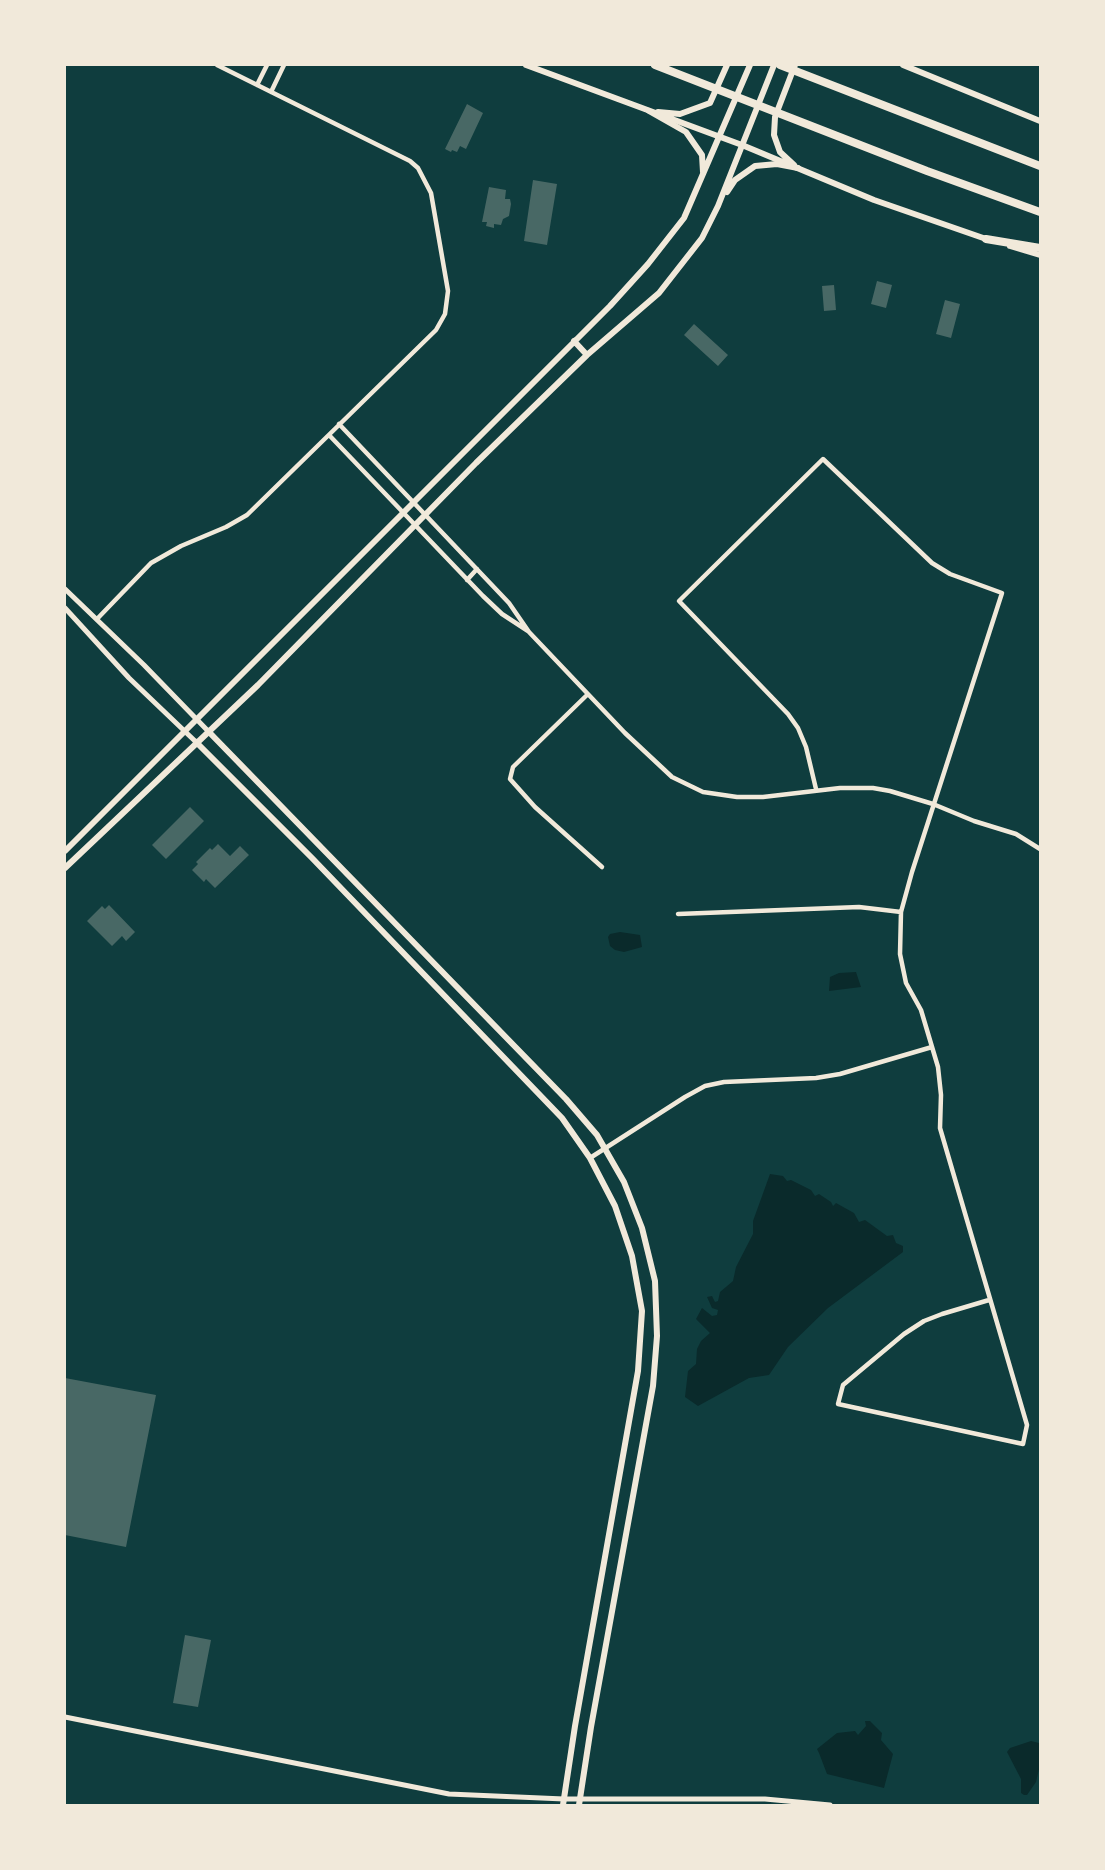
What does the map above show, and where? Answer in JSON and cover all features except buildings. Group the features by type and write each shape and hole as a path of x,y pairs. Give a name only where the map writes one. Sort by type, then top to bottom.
{"highway":[{"path":"655,65 1040,212"},
{"path":"777,65 1040,166"},
{"path":"986,239 1040,248"}],"main road":[{"path":"526,65 720,136 874,200 1040,255"},
{"path":"649,111 680,114 710,103 727,65"},
{"path":"65,851 648,264 684,218 750,65"},
{"path":"65,868 258,685 587,355 659,293 702,238 777,65"},
{"path":"795,65 775,117 774,135 780,152 797,168"},
{"path":"903,65 1040,121"},
{"path":"649,111 686,132 702,155 704,174"},
{"path":"718,206 735,180 755,166 777,164 797,168"},
{"path":"574,341 587,355"},
{"path":"208,731 566,1099 605,1148 624,1182 642,1228 655,1281 657,1336 653,1386 579,1802"},
{"path":"196,742 312,858 562,1118 590,1158 615,1206 632,1256 642,1311 638,1371 564,1802"}],"street":[{"path":"86,630 151,563 247,516 436,330 445,314 448,291 431,193 418,168 410,161 217,65"},
{"path":"257,85 267,65"},
{"path":"271,92 285,65"},
{"path":"339,424 509,603 529,632 672,776 703,792 737,797 763,797 816,789 873,788 933,804 1016,834 1040,849"},
{"path":"329,435 467,580 502,614 529,632"},
{"path":"816,789 806,747 788,714 679,601 823,460 932,563 950,574 1002,593 901,912 900,954 906,983 921,1010 932,1047 941,1095 940,1128 1027,1425 1023,1444 838,1404 843,1385 904,1334 924,1321 989,1300"},
{"path":"467,580 477,569"},
{"path":"65,589 208,731"},
{"path":"65,608 129,678 196,742"},
{"path":"588,694 513,767 510,779 535,807 602,867"},
{"path":"678,914 859,907 901,912"},
{"path":"590,1158 705,1086 724,1082 840,1074 932,1047"},
{"path":"65,1717 424,1791 564,1802 765,1799 830,1805"}],"water":[{"path":"620,932 640,935 642,947 624,952 615,950 610,946 608,937"},
{"path":"856,972 861,987 829,991 830,977 839,973"},
{"path":"770,1174 783,1176 787,1181 791,1180 811,1190 815,1196 819,1194 833,1206 836,1203 854,1213 859,1222 865,1220 887,1236 893,1235 896,1243 903,1246 903,1252 828,1308 788,1347 769,1375 749,1378 698,1406 685,1397 688,1371 696,1364 697,1349 701,1341 710,1333 696,1319 702,1308 712,1316 717,1315 718,1310 712,1308 707,1297 712,1296 715,1302 718,1301 720,1292 733,1281 736,1267 753,1234 753,1221"},
{"path":"865,1721 870,1721 882,1733 881,1740 893,1754 884,1788 827,1774 817,1749 837,1733 855,1731 858,1735 866,1726"},
{"path":"1031,1741 1039,1743 1040,1765 1036,1782 1027,1795 1024,1795 1021,1793 1021,1779 1007,1752 1010,1748"}]}
